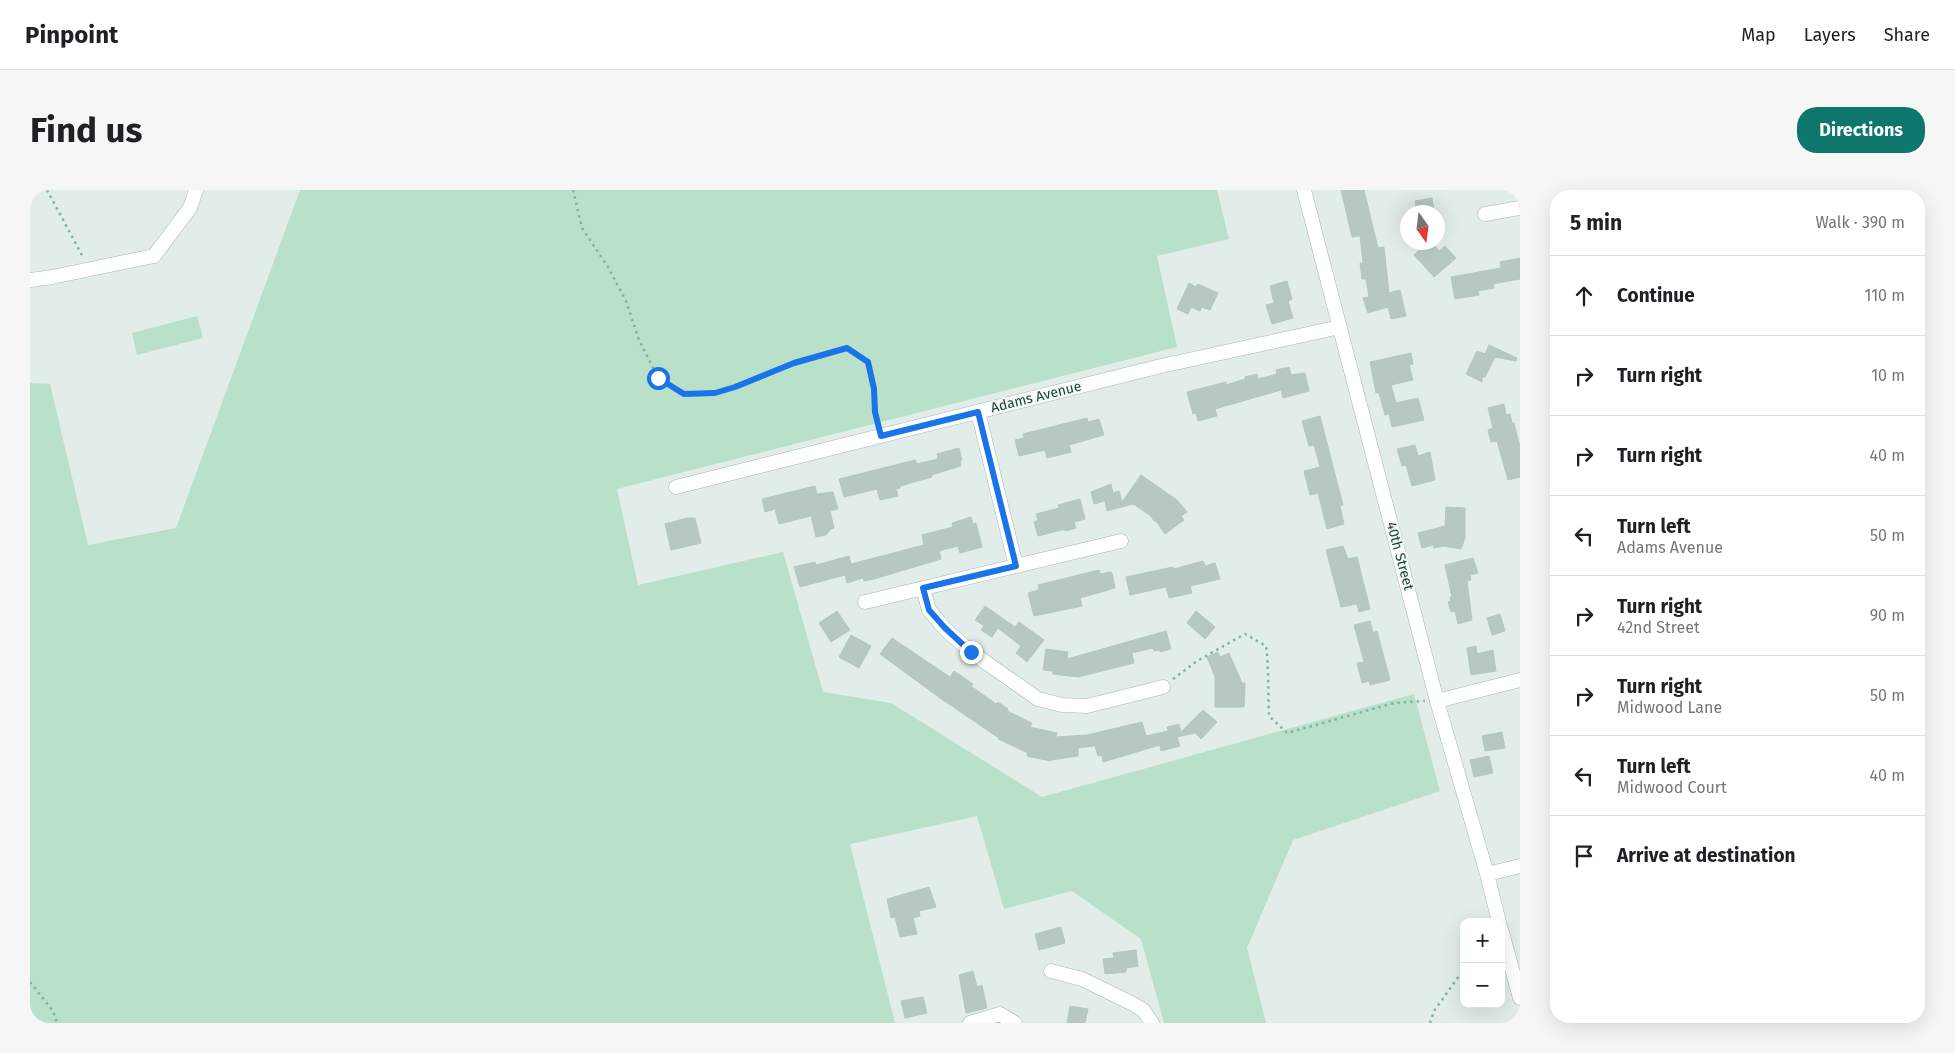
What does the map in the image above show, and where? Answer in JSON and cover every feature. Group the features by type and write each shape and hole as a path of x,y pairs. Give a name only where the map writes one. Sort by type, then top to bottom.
{"street":[{"path":"30,280 154,256 190,208 196,190"},
{"name":"40th Street","path":"1304,190 1437,700 1498,918"},
{"path":"1485,214 1520,208"},
{"name":"Adams Avenue","path":"676,487 1161,366 1340,327"},
{"path":"978,412 1016,566"},
{"path":"865,602 1121,541"},
{"path":"923,588 929,610 945,628 971,652 1038,699 1062,705 1087,706 1163,687"},
{"path":"1437,700 1520,680"},
{"path":"1487,874 1520,866"},
{"path":"1505,944 1520,998"},
{"path":"1051,971 1082,979 1133,1004 1143,1010 1152,1023"},
{"path":"970,1023 1000,1014 1015,1023"}],"path":[{"path":"47,190 89,269"},
{"path":"573,190 582,228 608,267 626,301 639,340 658,378 684,394 715,393 794,363 847,348 868,362 874,389 875,412 881,436"},
{"path":"1163,687 1197,661 1245,634 1266,646 1269,667 1269,716 1287,733 1394,704 1437,700"},
{"path":"1430,1023 1434,1011 1460,975"},
{"path":"30,982 53,1011 57,1023"}],"green space":[{"path":"300,190 1217,190 1229,239 1157,256 1177,347 617,489 638,585 783,552 823,692 891,703 1042,797 1414,694 1440,791 1293,840 1247,948 1266,1023 1164,1023 1141,939 1072,891 1004,909 977,816 850,844 895,1023 30,1023 30,383 50,384 88,545 176,528"},
{"path":"197,316 203,338 137,355 132,333"}],"building":[{"path":"1341,190 1364,190 1378,248 1384,247 1389,293 1400,290 1406,316 1391,319 1388,307 1368,313 1363,298 1369,297 1366,279 1362,279 1360,263 1363,263 1360,236 1352,237"},
{"path":"1432,198 1433,205 1416,205 1415,201"},
{"path":"1445,246 1456,258 1434,277 1414,255 1419,250 1445,250"},
{"path":"1520,258 1520,279 1493,284 1494,288 1478,291 1479,295 1455,299 1451,277 1501,268 1500,262"},
{"path":"1287,281 1292,299 1288,301 1293,318 1272,324 1266,305 1274,303 1270,286"},
{"path":"1189,283 1196,287 1198,284 1218,293 1210,310 1202,307 1200,311 1191,307 1188,314 1177,309"},
{"path":"1489,345 1517,358 1516,361 1495,357 1485,377 1482,377 1482,382 1466,374 1477,351 1485,354"},
{"path":"1411,353 1413,364 1409,365 1413,380 1391,385 1396,403 1418,398 1424,420 1392,427 1389,414 1385,415 1379,393 1376,393 1370,362"},
{"path":"1289,367 1291,375 1305,373 1309,391 1283,398 1281,390 1215,409 1217,416 1198,421 1196,413 1193,414 1187,392 1226,382 1226,385 1257,374 1258,379 1277,374 1276,370"},
{"path":"1504,404 1506,415 1510,414 1512,423 1514,423 1520,447 1520,477 1508,480 1497,441 1491,442 1488,430 1493,428 1488,408"},
{"path":"1320,416 1343,505 1340,506 1344,524 1327,529 1318,493 1310,495 1304,471 1320,467 1314,445 1309,446 1302,421"},
{"path":"1087,418 1088,422 1099,419 1104,435 1069,445 1071,452 1047,458 1045,450 1019,456 1015,440 1024,438 1023,434"},
{"path":"1415,445 1418,456 1430,452 1435,480 1412,486 1406,465 1402,466 1397,449"},
{"path":"959,448 962,460 960,460 961,466 900,486 900,488 896,489 898,496 880,500 877,489 844,497 839,479 915,460 917,464 938,459 937,454"},
{"path":"1141,475 1177,500 1187,512 1181,516 1184,520 1165,534 1151,516 1133,504 1107,511 1105,501 1094,504 1091,492 1111,484 1113,493 1119,491 1122,502"},
{"path":"815,486 817,494 833,492 838,509 830,511 834,528 826,535 816,537 811,516 779,524 775,509 765,512 762,499"},
{"path":"1080,499 1085,519 1074,522 1076,528 1038,536 1034,522 1038,520 1036,514 1059,508 1058,505"},
{"path":"1446,507 1465,508 1465,538 1461,549 1443,546 1434,548 1433,545 1422,548 1418,533 1445,526"},
{"path":"971,517 973,524 976,523 982,547 960,553 958,546 939,551 941,559 874,579 864,581 863,578 847,583 845,575 800,587 794,567 815,562 816,565 849,556 851,564 924,545 922,535 953,527 952,523"},
{"path":"687,518 695,518 701,543 671,550 665,524"},
{"path":"1343,546 1348,559 1357,557 1370,609 1359,612 1357,604 1341,607 1326,550"},
{"path":"1473,558 1478,573 1470,575 1471,580 1467,581 1472,620 1458,624 1455,611 1451,612 1448,602 1451,601 1450,597 1452,597 1445,565"},
{"path":"1203,561 1205,566 1215,563 1220,579 1190,586 1192,593 1169,598 1166,587 1130,595 1126,577 1173,567 1174,569"},
{"path":"1099,570 1100,574 1112,573 1115,588 1080,598 1082,606 1034,616 1028,593 1039,590 1038,585"},
{"path":"985,606 1015,627 1019,622 1044,640 1027,662 1016,653 1021,646 998,628 992,637 981,630 984,626 975,620"},
{"path":"837,611 850,630 831,642 819,623"},
{"path":"1196,611 1215,627 1205,639 1187,623"},
{"path":"1500,614 1505,631 1492,635 1487,618"},
{"path":"1370,621 1373,633 1377,631 1390,680 1370,685 1369,681 1362,683 1357,663 1364,662 1354,625"},
{"path":"1166,631 1171,649 1160,652 1160,650 1154,651 1153,648 1132,653 1134,663 1078,677 1053,674 1053,671 1043,670 1046,649 1068,652 1067,659"},
{"path":"851,635 871,646 859,668 839,657"},
{"path":"892,638 950,677 954,671 973,684 971,686 996,704 998,702 1008,709 1007,711 1032,723 1030,727 1057,733 1056,737 1087,735 1142,722 1146,736 1168,731 1167,727 1179,724 1181,732 1203,710 1217,722 1201,739 1195,733 1177,737 1180,746 1161,751 1160,745 1103,762 1102,755 1098,756 1095,746 1078,748 1078,756 1050,761 1027,756 1028,753 998,739 880,654"},
{"path":"1476,646 1477,654 1493,650 1496,671 1471,675 1467,648"},
{"path":"1218,652 1220,657 1229,653 1242,683 1245,683 1244,707 1215,707 1215,677 1207,657"},
{"path":"1502,732 1505,748 1485,751 1482,736"},
{"path":"1489,756 1493,773 1474,777 1470,760"},
{"path":"929,887 936,907 919,911 920,916 913,918 917,934 900,937 895,917 891,918 887,899"},
{"path":"1061,927 1065,943 1039,950 1035,934"},
{"path":"1136,950 1138,966 1126,968 1126,972 1105,974 1103,959 1114,958 1113,953"},
{"path":"973,971 977,987 982,985 987,1008 966,1013 959,975"},
{"path":"923,997 927,1013 905,1018 901,1001"},
{"path":"1070,1006 1088,1009 1085,1023 1067,1023"}],"route":[{"path":"658,378 684,394 715,393 794,363 847,348 868,362 874,389 875,412 881,436 978,412 1016,566 923,588 929,610 971,652"}]}
